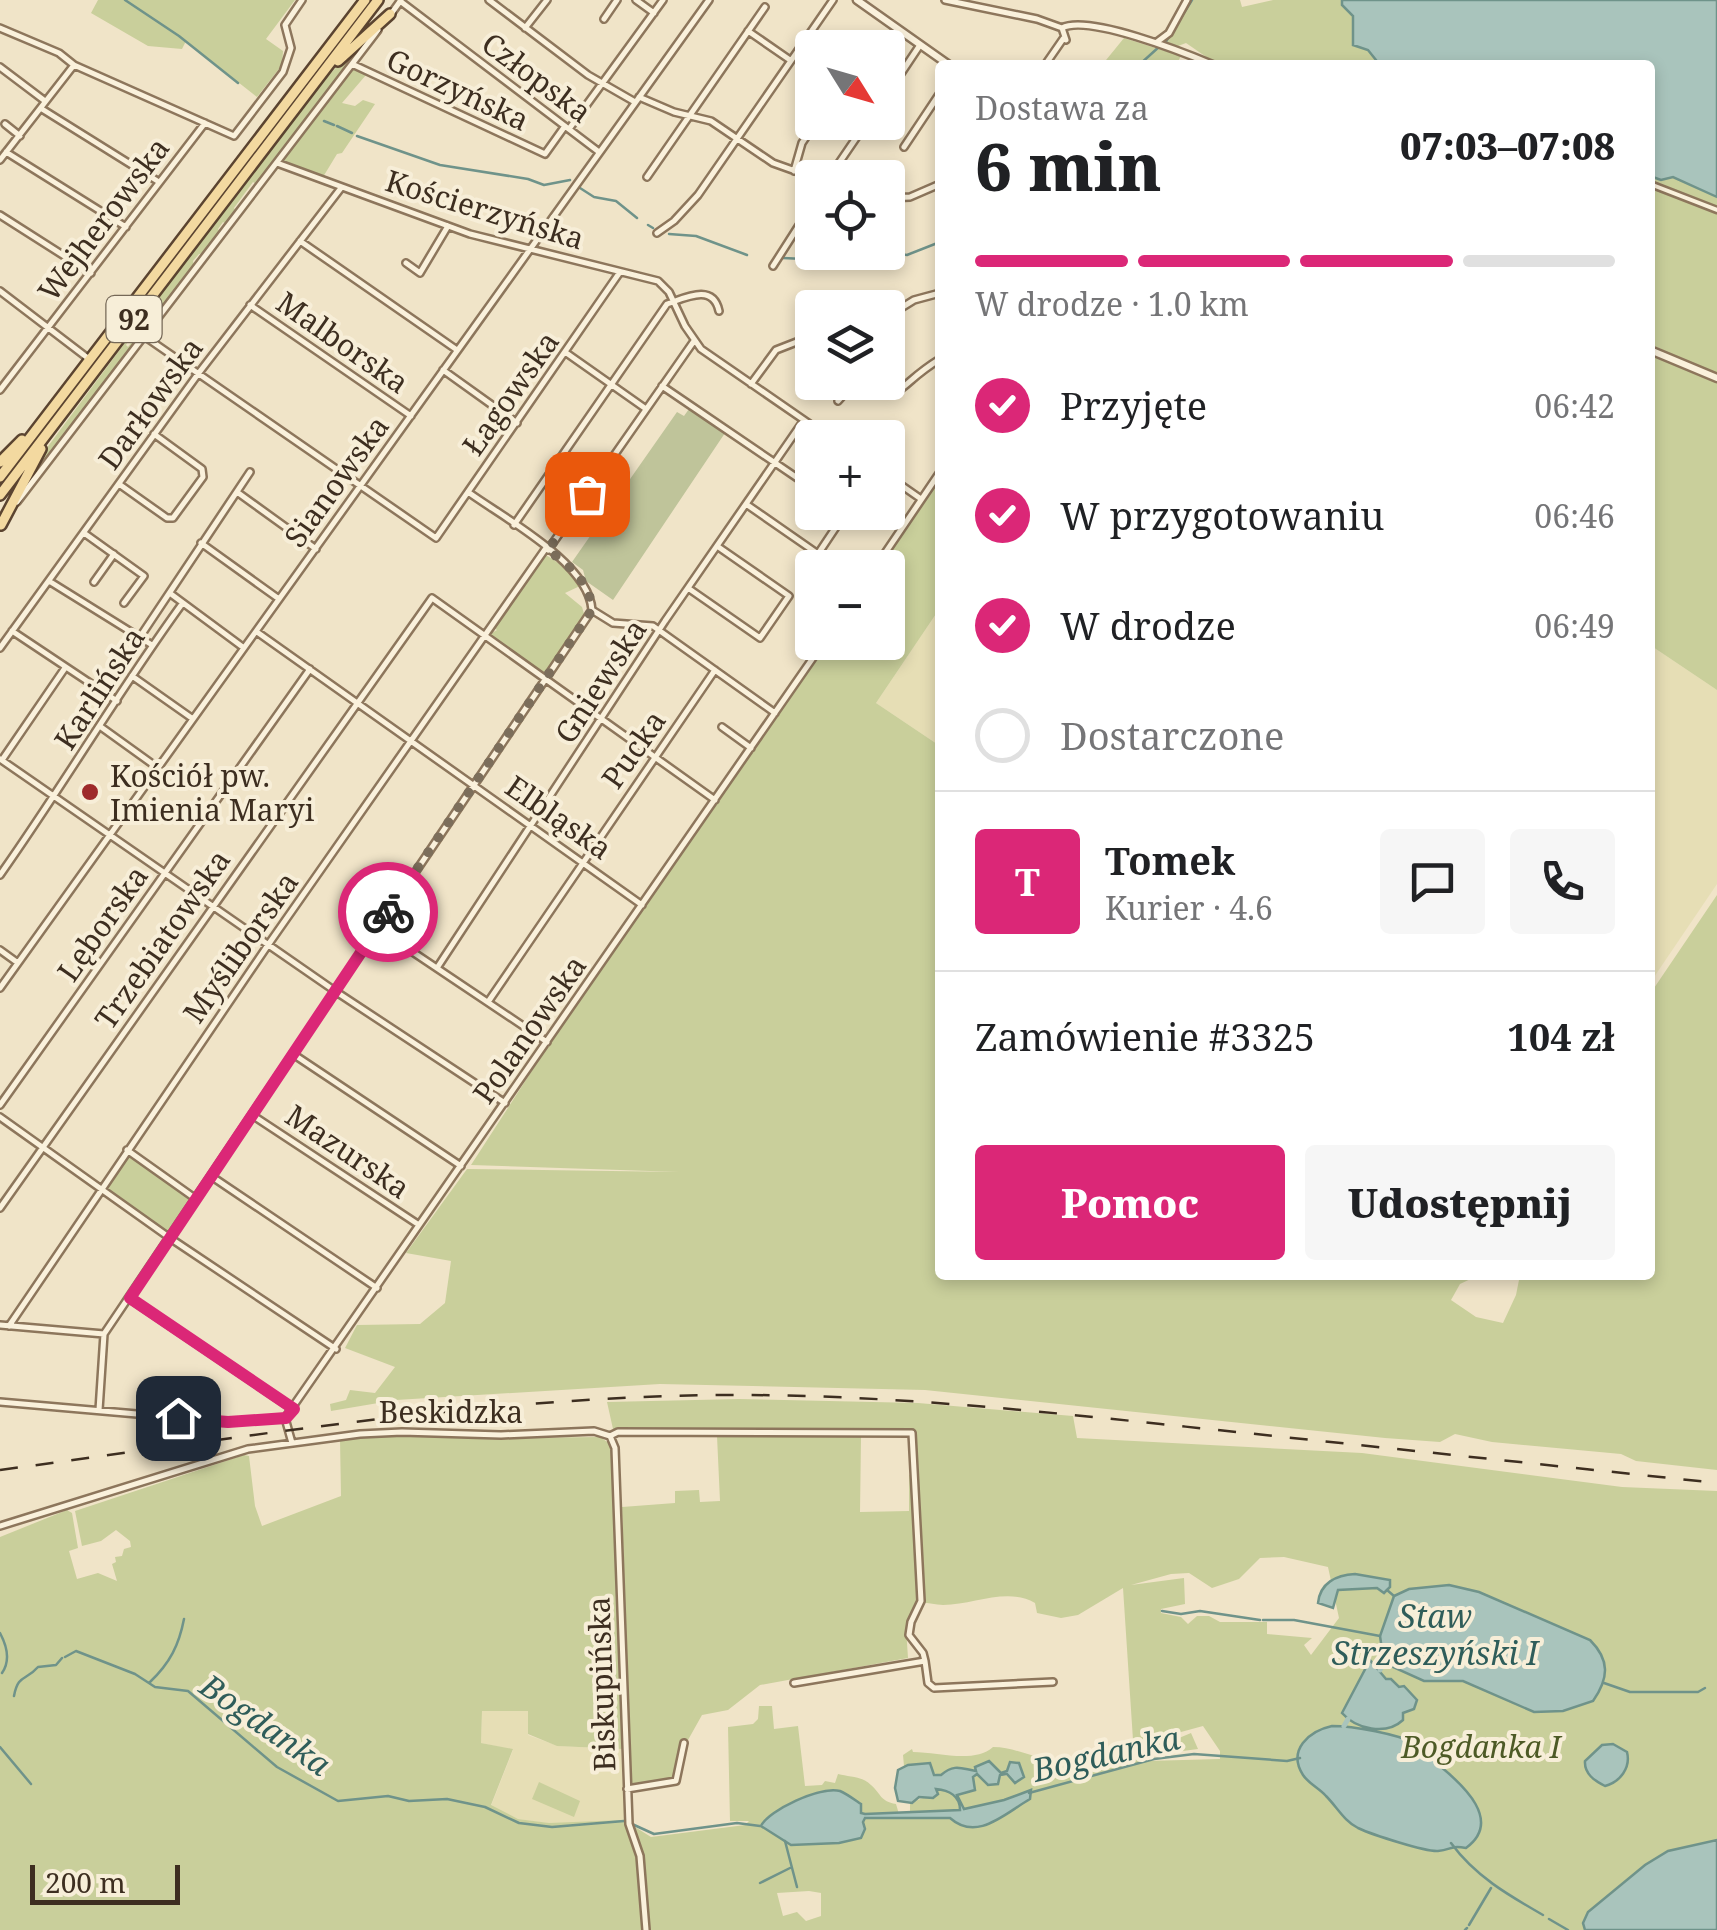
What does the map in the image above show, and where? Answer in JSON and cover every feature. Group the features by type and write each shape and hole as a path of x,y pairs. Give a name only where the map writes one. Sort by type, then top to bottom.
{"main road":[{"name":"92","path":"0,494 90,359 365,0"},
{"name":"92","path":"0,477 56,412 378,0"},
{"path":"311,87 390,14"},
{"path":"0,462 56,412"},
{"path":"0,525 56,412"}],"street":[{"path":"0,28 234,136 283,72 291,48 286,25 302,0"},
{"path":"489,0 603,84 637,100 711,120 764,158 794,171 804,140"},
{"path":"526,28 546,0"},
{"path":"604,18 617,0"},
{"path":"636,0 654,13"},
{"path":"567,128 663,0"},
{"name":"Sianowska","path":"0,988 709,0"},
{"path":"657,233 694,199 833,0"},
{"path":"857,0 941,60"},
{"path":"945,0 1023,16 1064,35"},
{"path":"1157,42 1169,33 1187,0"},
{"path":"0,525 400,1"},
{"name":"Człopska","path":"400,1 600,152"},
{"path":"648,176 765,6"},
{"path":"1048,60 1069,24 1157,42 1202,60"},
{"path":"748,30 791,61"},
{"path":"905,68 920,45"},
{"name":"Gorzyńska","path":"352,64 545,154 567,128"},
{"path":"0,160 74,65"},
{"path":"0,67 46,101"},
{"path":"904,146 935,100"},
{"path":"42,109 160,182"},
{"name":"Wejherowska","path":"0,390 206,122"},
{"path":"5,124 20,136"},
{"path":"6,152 126,227"},
{"name":"Kościerzyńska","path":"277,163 448,226 658,282 670,292 694,341 710,357 804,420"},
{"path":"905,197 935,186"},
{"path":"1655,186 1717,210"},
{"name":"Darłowska","path":"0,648 198,374 341,188"},
{"path":"0,215 91,273"},
{"path":"406,262 420,273 448,226"},
{"path":"774,266 795,233"},
{"path":"300,241 457,350"},
{"name":"Łagowska","path":"360,486 436,538 620,272"},
{"path":"0,291 90,359"},
{"path":"514,525 668,304 696,294 711,296 718,302 719,310"},
{"path":"905,306 935,294"},
{"name":"Malborska","path":"250,305 410,416"},
{"path":"144,336 360,486"},
{"name":"Myśliborska","path":"9,1326 410,740 694,341"},
{"path":"751,384 776,350 795,343"},
{"path":"565,352 646,409"},
{"path":"1655,352 1717,378"},
{"path":"905,386 935,362"},
{"path":"443,370 516,422"},
{"path":"662,386 795,476"},
{"name":"Gniewska","path":"438,968 795,433"},
{"path":"119,484 167,518 173,518 203,476 202,469 154,434"},
{"path":"140,637 250,472"},
{"path":"887,550 935,479"},
{"path":"905,488 921,499"},
{"path":"236,492 316,549"},
{"path":"98,1410 104,1334 592,610 589,594 578,576 468,492"},
{"path":"746,504 818,554 834,530"},
{"path":"84,532 144,576 124,603"},
{"path":"201,543 279,599"},
{"path":"688,588 760,638 789,596 717,546"},
{"path":"94,582 114,554"},
{"path":"49,581 152,645"},
{"path":"171,594 244,648"},
{"name":"Trzebiatowska","path":"0,1208 432,598 484,636"},
{"name":"Karlińska","path":"0,875 182,604"},
{"path":"592,610 613,623 653,626 775,712"},
{"path":"12,631 116,701"},
{"name":"Elbląska","path":"256,631 304,661 642,905"},
{"path":"484,636 715,800"},
{"name":"Polanowska","path":"286,1418 811,660"},
{"path":"66,667 1,759 334,992 505,1103"},
{"name":"Lęborska","path":"0,1105 310,669"},
{"name":"Pucka","path":"488,1002 715,670"},
{"path":"132,676 193,719"},
{"path":"101,727 158,768"},
{"path":"722,727 751,748"},
{"path":"377,928 546,1042"},
{"path":"0,950 18,963"},
{"path":"293,1054 461,1166"},
{"name":"Mazurska","path":"252,1114 420,1225"},
{"path":"0,1118 336,1349"},
{"path":"128,1150 196,1199"},
{"path":"211,1176 377,1288"},
{"path":"130,1298 294,1409"},
{"path":"0,1325 104,1334"},
{"path":"0,1402 222,1422 286,1418 292,1444"},
{"name":"Beskidzka","path":"0,1526 242,1450 402,1432 501,1435 594,1431 610,1436 618,1432 652,1431 912,1433 921,1590 909,1636 923,1653 925,1662"},
{"name":"Biskupińska","path":"610,1436 616,1448 629,1824 640,1856 646,1930"},
{"path":"794,1683 925,1662 928,1683 934,1688 1053,1682"},
{"path":"627,1790 676,1781 684,1743"}],"shaded area":[{"path":"935,615 935,743 876,703"},
{"path":"1655,648 1717,690 1717,884 1655,976"},
{"path":"482,1711 528,1711 528,1735 558,1746 621,1749 625,1820 554,1824 518,1819 491,1806 513,1750 481,1743"}],"green space":[{"path":"98,0 295,0 266,39 283,51 282,65 257,97 186,41 182,49 148,46 91,13"},
{"path":"368,0 374,0 0,490 0,482"},
{"path":"1189,0 1240,0 1242,7 1273,0 1379,0 1400,60 1211,60 1186,43 1165,43"},
{"path":"375,28 256,184 253,182 234,208 236,211 226,224 223,222 220,232 193,261 194,265 156,314 153,306 157,299 324,80"},
{"path":"1124,38 1181,56 1179,60 1106,60"},
{"path":"351,70 366,75 342,103 355,106 363,100 375,104 342,153 337,154 323,177 284,163 284,157"},
{"path":"1655,176 1673,177 1717,197 1717,690 1655,648 1655,357 1661,349 1655,346"},
{"path":"145,324 148,326 21,492 46,449 136,328 128,347"},
{"path":"689,409 725,433 613,600 586,581 583,570 572,562 677,412 684,416"},
{"path":"935,485 935,615 905,660 905,550 890,550"},
{"path":"546,555 566,568 580,586 565,593 582,607 585,617 548,671 542,673 491,639 490,634 497,630 494,628"},
{"path":"814,660 905,660 876,703 935,743 935,1280 1468,1280 1460,1284 1451,1300 1476,1317 1503,1323 1519,1280 1655,1280 1655,987 1717,895 1717,1470 1455,1434 1440,1442 1385,1438 925,1390 660,1384 396,1400 331,1411 330,1404 346,1400 350,1390 375,1393 395,1367 345,1348 357,1325 420,1324 445,1303 451,1261 406,1253 467,1169 680,1172 471,1165 555,1035"},
{"path":"127,1155 134,1156 192,1198 169,1234 104,1189"},
{"name":"Bogdanka I","path":"739,1399 918,1403 1073,1416 1077,1438 1362,1453 1622,1487 1717,1491 1717,1930 0,1930 0,1537 67,1510 72,1513 78,1548 69,1551 77,1579 98,1573 117,1581 112,1564 115,1557 131,1547 130,1541 116,1530 101,1541 82,1546 75,1511 244,1455 249,1456 255,1506 262,1526 341,1496 340,1439 391,1434 600,1437 613,1446 623,1749 557,1746 528,1734 528,1711 482,1711 481,1743 513,1749 491,1805 518,1819 549,1823 624,1820 651,1837 745,1825 749,1821 730,1821 728,1727 753,1724 758,1719 759,1706 772,1706 774,1729 798,1726 805,1786 835,1783 838,1774 860,1778 896,1804 899,1814 910,1813 910,1803 936,1789 951,1791 960,1803 957,1795 977,1774 1024,1777 1021,1766 1001,1773 995,1766 941,1775 904,1766 903,1755 912,1749 966,1756 1000,1747 1058,1760 1133,1740 1123,1588 1078,1615 1061,1618 1037,1613 1035,1603 1024,1598 943,1605 918,1603 906,1628 908,1658 760,1685 728,1710 702,1715 688,1740 680,1743 675,1779 630,1785 622,1507 675,1503 675,1491 699,1490 700,1502 720,1501 717,1436 861,1437 860,1512 909,1511 909,1475 916,1471 914,1431 613,1429 607,1402","holes":["1284,1557 1328,1567 1339,1618 1311,1655 1304,1645 1312,1638 1267,1634 1267,1622 1220,1622 1209,1616 1197,1616 1188,1624 1181,1617 1161,1613 1161,1609 1185,1604 1184,1578 1131,1585 1189,1573 1212,1588 1239,1579 1260,1558","1203,1726 1220,1751 1220,1759 1146,1761 1149,1746 1152,1755 1198,1749 1191,1733 1179,1738 1159,1738","777,1893 821,1893 821,1916 806,1921 797,1912 783,1916"]},
{"path":"539,1782 580,1801 574,1817 532,1799"}],"water":[{"path":"1342,0 1717,0 1717,197 1673,177 1655,178 1655,60 1376,60 1368,50 1353,45 1353,16"},
{"path":"1355,1574 1390,1580 1390,1587 1384,1593 1377,1588 1338,1590 1333,1608 1318,1603 1330,1581"},
{"name":"Staw Strzeszyński I","path":"1449,1585 1479,1592 1590,1640 1605,1669 1593,1701 1563,1711 1534,1712 1463,1681 1424,1681 1384,1663 1380,1636 1394,1596 1409,1589"},
{"path":"1370,1660 1386,1679 1404,1686 1417,1700 1414,1709 1403,1713 1403,1720 1388,1728 1363,1726 1342,1713"},
{"path":"1332,1726 1387,1734 1420,1746 1476,1804 1481,1826 1476,1838 1466,1848 1432,1851 1353,1825 1305,1778 1299,1766 1303,1743"},
{"path":"1613,1744 1627,1752 1627,1764 1620,1778 1605,1786 1588,1773 1585,1761 1602,1745"},
{"path":"989,1761 1001,1773 1007,1771 1010,1762 1019,1763 1024,1777 1015,1783 1007,1774 1000,1775 998,1784 988,1785 977,1774 973,1777 975,1790 957,1795 964,1809 1031,1790 1030,1799 980,1826 960,1825 950,1818 865,1818 861,1838 791,1845 761,1826 784,1807 831,1790 861,1804 861,1813 865,1814 960,1810 956,1797 936,1789 938,1794 933,1798 919,1797 912,1803 898,1801 898,1770 930,1763 934,1775 941,1775 955,1768 976,1771 975,1767"},
{"path":"1717,1840 1717,1930 1585,1930 1583,1923 1588,1912 1645,1865 1668,1851"}],"waterway":[{"path":"125,0 238,83"},
{"path":"1165,43 1192,0"},
{"path":"1145,60 1160,46"},
{"path":"324,121 334,125"},
{"path":"337,126 352,133"},
{"path":"357,136 440,165 544,185 570,180"},
{"path":"580,188 594,197 616,201 637,218"},
{"path":"648,225 653,228"},
{"path":"669,234 696,236 747,255"},
{"path":"905,255 935,244"},
{"path":"783,258 795,259"},
{"path":"1387,1590 1394,1596"},
{"path":"1162,1611 1200,1611 1260,1620"},
{"path":"150,1682 173,1653 184,1619"},
{"path":"1263,1620 1294,1620 1380,1636"},
{"path":"0,1633 7,1653 2,1673"},
{"name":"Bogdanka","path":"65,1657 76,1651 135,1674 155,1687 188,1691 277,1767 338,1801 388,1796 409,1801 447,1799 485,1807 519,1823 552,1827 624,1821"},
{"name":"Bogdanka","path":"14,1696 23,1678 38,1667 56,1665 62,1658"},
{"path":"1380,1670 1384,1663"},
{"path":"1604,1683 1630,1692 1698,1692 1705,1688"},
{"path":"1344,1726 1348,1719"},
{"path":"0,1747 31,1784"},
{"name":"Bogdanka","path":"1029,1793 1154,1759 1194,1754 1287,1761 1300,1758"},
{"name":"Bogdanka","path":"632,1824 654,1834 737,1823 760,1826"},
{"path":"785,1841 797,1887"},
{"name":"Bogdanka","path":"1451,1843 1481,1875 1543,1915"},
{"path":"760,1883 790,1868"},
{"path":"1469,1925 1491,1888"},
{"name":"Bogdanka","path":"1549,1919 1568,1930"}],"railway":[{"path":"0,1470 451,1411 633,1397 785,1395 1027,1411 1717,1483"}],"way so far":[{"path":"388,912 592,610 589,594 578,576 548,550 587,494"}],"place":[{"name":"Kościół pw. Imienia Maryi","path":"90,792"}],"route":[{"path":"178,1418 222,1422 286,1418 294,1409 130,1298 388,912"}]}
